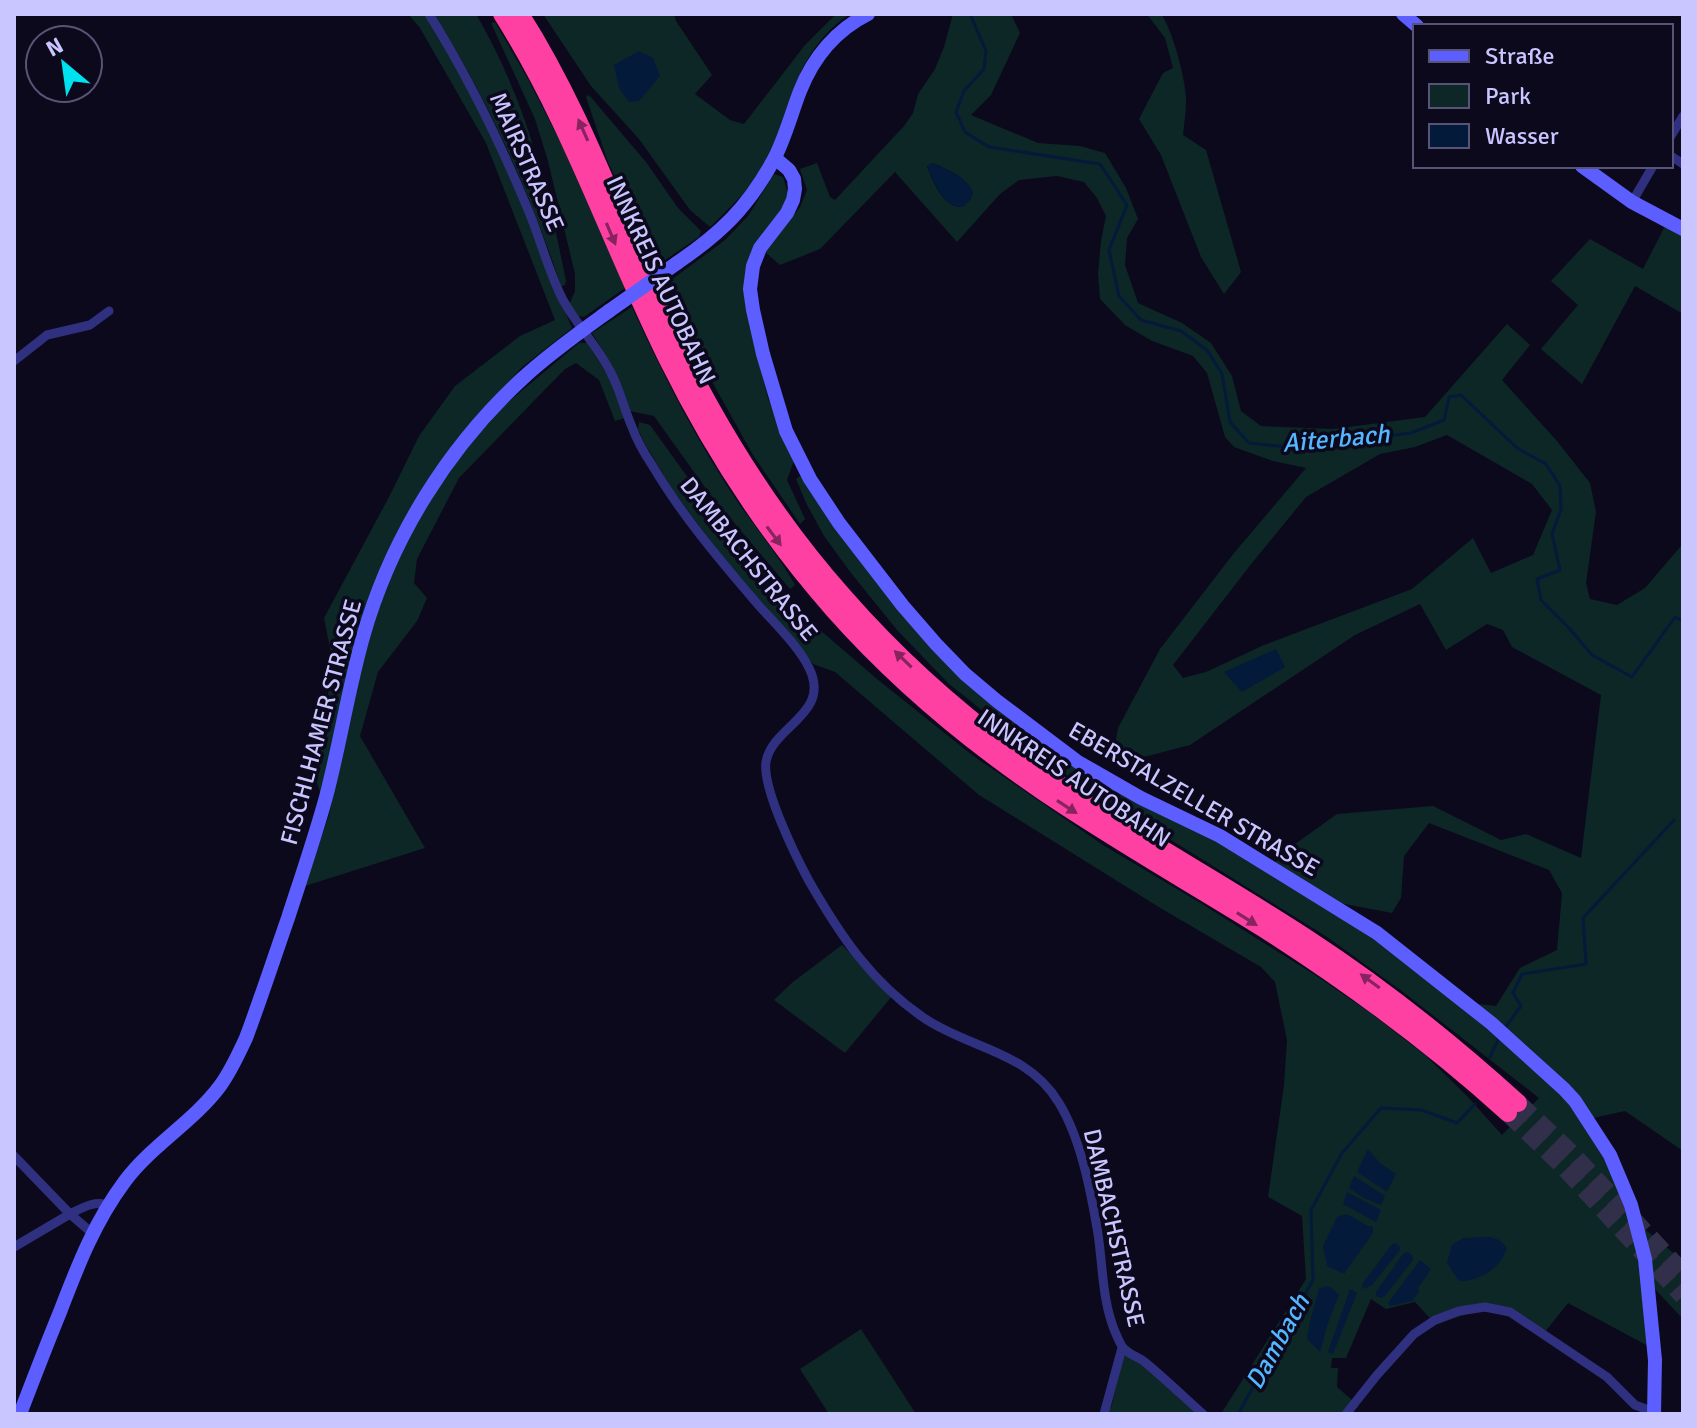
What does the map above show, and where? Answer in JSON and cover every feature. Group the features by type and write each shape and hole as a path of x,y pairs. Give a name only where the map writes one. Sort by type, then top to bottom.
{"highway":[{"name":"INNKREIS AUTOBAHN","path":"502,14 551,99 669,361 717,450 774,536 833,609 892,670 1006,766 1341,980 1513,1108 1444,1038 1357,972 1013,752 909,665 822,573 765,497 718,422 666,320 575,113 520,14"}],"street":[{"name":"MAIRSTRASSE","path":"429,14 469,80 503,149 561,297 582,330"},
{"name":"FISCHLHAMER STRASSE","path":"20,1414 92,1233 108,1205 142,1162 219,1087 246,1038 319,821 371,612 412,520 439,475 479,423 524,377 582,330 706,243 737,214 775,158 806,76 815,61 835,37 868,14"},
{"name":"EBERSTALZELLER STRASSE","path":"775,158 794,179 793,200 787,213 760,248 753,266 750,289 763,354 786,431 810,479 839,523 903,606 965,674 997,701 1078,762 1141,798 1220,836 1377,933 1516,1044 1575,1101 1610,1155 1631,1205 1645,1259 1655,1360 1654,1413"},
{"path":"1585,168 1632,202 1683,229"},
{"path":"1632,202 1652,168"},
{"path":"14,361 47,335 90,325 109,311"},
{"name":"DAMBACHSTRASSE","path":"582,330 610,371 634,432 666,487 704,540 809,667 814,685 811,702 771,749 766,758 766,774 774,803 806,876 835,924 864,964 914,1011 942,1029 1001,1053 1028,1068 1047,1086 1065,1113 1089,1190 1108,1313 1122,1348 1104,1414"},
{"path":"14,1156 92,1233"},
{"path":"14,1247 87,1205 108,1205"},
{"path":"1346,1414 1414,1334 1435,1320 1459,1311 1485,1307 1510,1312 1607,1377 1635,1405 1654,1413"},
{"name":"DAMBACHSTRASSE","path":"1122,1348 1141,1359 1203,1414"}],"green space":[{"path":"408,14 427,14 497,142 572,328 521,368 470,426 397,537 322,797 314,775 333,663 324,618 419,436 455,386 520,336 555,320 486,143 420,28"},
{"path":"434,14 476,14 493,46 533,144 551,211 565,285 561,286 536,216 489,112"},
{"path":"543,14 674,14 712,75 695,94 730,120 744,124 805,45 837,14 850,14 826,35 808,58 767,162 753,182 710,227 690,210 639,139 591,86"},
{"path":"953,14 1011,14 1020,33 991,95 971,115 1038,143 1080,146 1105,153 1126,188 1138,219 1127,238 1125,265 1138,303 1182,323 1211,343 1232,376 1241,411 1261,426 1333,429 1425,417 1507,324 1530,345 1502,380 1590,483 1596,512 1586,583 1590,599 1617,605 1645,588 1681,546 1683,531 1683,1151 1625,1111 1593,1118 1557,1074 1478,1004 1496,1006 1520,968 1557,950 1562,893 1549,870 1429,823 1404,856 1401,898 1392,913 1334,902 1275,864 1281,854 1337,814 1433,806 1501,840 1526,834 1581,858 1601,695 1512,647 1503,630 1487,624 1446,650 1420,604 1355,635 1190,745 1144,757 1114,751 1118,728 1160,649 1234,553 1306,468 1273,461 1234,447 1225,437 1207,373 1193,356 1152,341 1125,325 1100,299 1098,274 1106,216 1084,182 1057,176 1019,180 1000,194 957,242 895,172 820,249 780,265 765,252 800,207 807,190 800,169 817,163 830,197 835,200 904,126 944,47","holes":["932,163 956,174 970,187 973,193 963,207 950,203 940,193 927,167","1447,435 1532,484 1552,510 1533,555 1491,573 1473,538 1412,589 1264,645 1206,672 1183,678 1173,665 1306,497 1380,454 1415,447"]},
{"path":"1147,14 1161,14 1170,31 1186,93 1183,135 1206,150 1241,272 1224,294 1201,257 1161,155 1139,119 1163,73 1173,68 1165,38"},
{"path":"495,22 565,151 625,288 584,317 578,316 569,305 575,291 575,274 548,161 535,119 491,23"},
{"path":"589,95 646,162 678,208 701,231 699,237 656,266 608,162 586,97"},
{"path":"774,174 783,177 787,190 786,210 756,244 749,324 768,398 794,461 787,480 805,519 800,524 753,455 663,286 725,240 748,216"},
{"path":"1665,226 1683,233 1683,314 1635,286 1582,384 1541,349 1578,305 1551,281 1590,239 1643,269"},
{"path":"632,307 695,432 739,504 789,574 795,585 790,589 709,493 654,416 630,411 614,370 592,333"},
{"path":"579,343 587,343 609,377 625,418 615,421 599,380 576,363 565,369 459,478 417,559 414,583 427,598 417,621 378,672 360,736 425,848 305,886 329,815 360,669 389,576 417,520 457,460 501,408"},
{"path":"639,422 650,425 715,515 813,624 972,755 1103,845 1202,904 1369,1012 1425,1055 1502,1135 1539,1098 1327,937 1055,768 949,684 897,630 824,536 796,479 803,474 993,705 1357,927 1419,971 1564,1095 1592,1134 1617,1181 1631,1225 1642,1278 1648,1346 1568,1303 1541,1337 1500,1313 1472,1313 1436,1325 1415,1302 1386,1309 1371,1299 1346,1358 1332,1358 1331,1368 1338,1368 1337,1387 1359,1406 1350,1414 1221,1414 1306,1279 1302,1216 1268,1197 1284,1085 1287,1040 1275,982 1261,967 979,795 835,672 813,664 717,550 672,489 645,444 638,429"},
{"path":"842,945 892,996 845,1053 774,1000"},
{"path":"1641,1226 1683,1261 1683,1319 1654,1288"},
{"path":"861,1329 916,1414 829,1414 800,1369"},
{"path":"1126,1344 1209,1414 1108,1414"}],"water":[{"path":"639,51 653,58 660,76 639,101 629,102 619,88 614,65"},
{"path":"931,163 966,182 973,193 970,201 963,207 945,199 927,167"},
{"path":"1276,649 1285,667 1242,692 1224,672"},
{"path":"1368,1149 1380,1163 1396,1174 1387,1192 1357,1172"},
{"path":"1354,1176 1385,1196 1381,1205 1349,1188"},
{"path":"1347,1192 1381,1210 1376,1222 1343,1204"},
{"path":"1347,1214 1373,1226 1373,1233 1344,1274 1327,1266 1323,1246 1337,1217"},
{"path":"1490,1237 1500,1241 1507,1249 1501,1260 1484,1275 1459,1281 1447,1263 1452,1245 1463,1238"},
{"path":"1395,1243 1400,1250 1372,1285 1365,1289 1362,1287 1392,1244"},
{"path":"1408,1252 1413,1260 1385,1296 1376,1296 1403,1254"},
{"path":"1420,1260 1431,1269 1418,1288 1419,1292 1412,1301 1390,1306 1388,1303"},
{"path":"1327,1286 1339,1295 1320,1352 1307,1339 1319,1289"},
{"path":"1350,1289 1357,1293 1333,1354 1328,1352"}],"waterway":[{"name":"Aiterbach","path":"970,14 986,51 984,69 964,91 956,112 965,132 989,147 1100,164 1127,205 1109,250 1119,296 1141,320 1181,331 1207,350 1222,374 1230,422 1249,443 1287,447 1411,433 1444,420 1449,397 1461,395 1517,448 1546,464 1560,486 1561,509 1552,534 1560,570 1537,579 1541,600 1592,655 1632,677 1675,617 1683,621"},
{"name":"Dambach","path":"1504,1029 1521,1006 1513,993 1522,974 1586,964 1583,918 1674,820"},
{"name":"Dambach","path":"1490,1057 1500,1036"},
{"name":"Dambach","path":"1238,1414 1313,1280 1311,1210 1342,1153 1381,1108 1422,1110 1457,1123 1475,1104"}],"tunnel":[{"path":"1518,1103 1572,1154 1683,1273"},
{"path":"1508,1113 1561,1164 1683,1296"}]}
